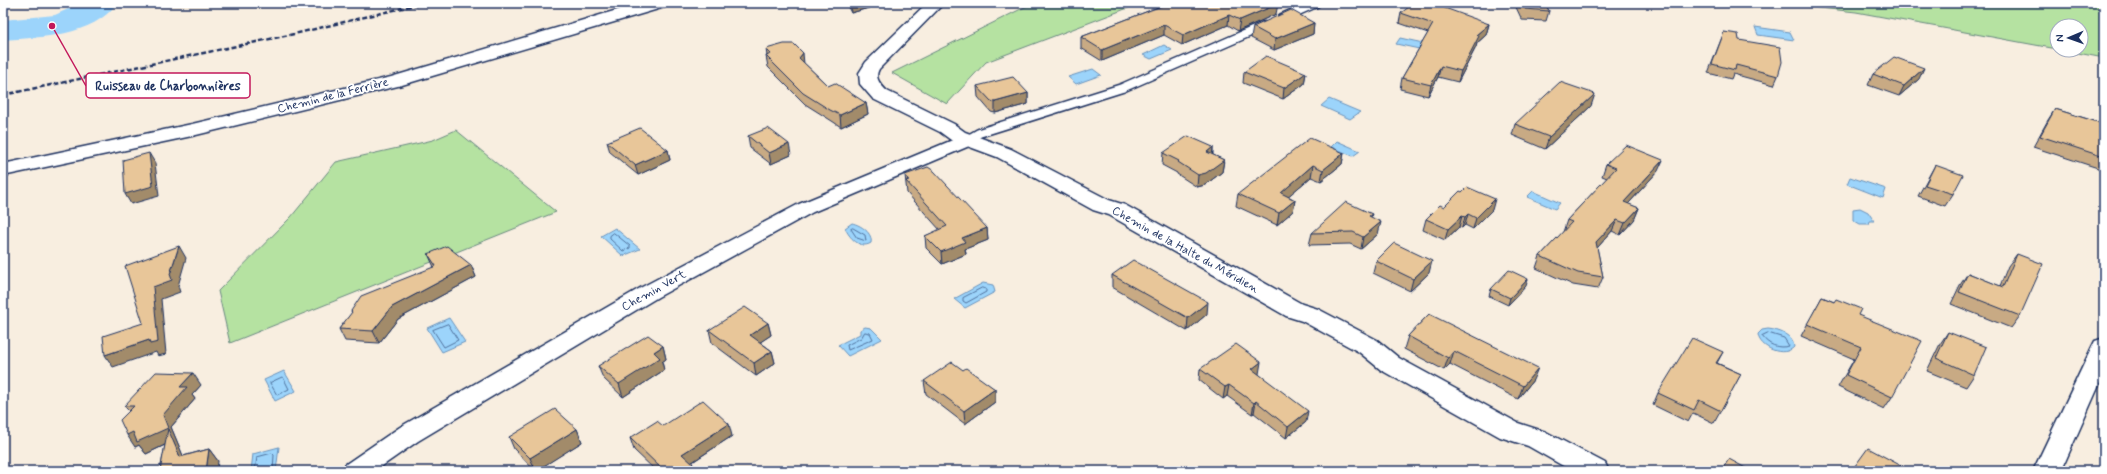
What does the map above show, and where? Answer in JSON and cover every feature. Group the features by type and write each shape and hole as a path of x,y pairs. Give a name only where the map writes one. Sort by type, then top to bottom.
{"street":[{"name":"Chemin de la Ferrière","path":"3,170 192,130 396,81 659,3"},
{"name":"Chemin de la Halte du Méridien","path":"936,3 875,62 868,73 869,84 880,95 968,140 981,143 1004,153 1101,206 1117,210 1294,310 1310,315 1368,346 1390,364 1509,430 1537,439 1595,471"},
{"name":"Chemin Vert","path":"355,471 410,434 650,292 806,208 968,140"},
{"path":"2047,471 2104,347"}],"lane":[{"path":"968,140 979,133 1122,88 1316,3"}],"green space":[{"path":"1033,3 1141,3 986,62 947,104 892,73"},
{"path":"1775,3 2104,3 2104,58 2089,55 2089,18 2049,18 2049,48 1856,12"},
{"path":"456,130 556,212 230,343 218,291 291,217 336,162 433,140"}],"water":[{"path":"1755,27 1790,32 1794,40 1758,35"},
{"path":"1400,38 1437,46 1433,52 1396,44"},
{"path":"1164,45 1172,50 1151,59 1143,55"},
{"path":"1093,69 1101,75 1076,84 1068,77"},
{"path":"1329,99 1360,112 1350,119 1321,106"},
{"path":"1337,141 1360,151 1353,156 1331,147"},
{"path":"1850,177 1886,189 1883,198 1847,184"},
{"path":"1533,191 1560,203 1555,209 1527,197"},
{"path":"1860,208 1868,212 1874,221 1870,221 1869,224 1860,224 1853,220 1853,209"},
{"path":"852,223 866,230 870,236 871,243 863,245 852,239 845,228"},
{"path":"615,228 640,249 623,256 601,236"},
{"path":"983,283 993,285 995,292 965,308 954,299"},
{"path":"449,318 465,342 442,352 427,328"},
{"path":"865,327 871,328 882,339 848,356 838,345 860,334 860,330"},
{"path":"1768,329 1788,336 1794,347 1784,352 1767,347 1759,339 1758,334 1762,330"},
{"path":"284,371 296,391 275,401 264,380"},
{"path":"279,447 276,471 251,471 253,454"}],"building":[{"path":"1169,3 1278,4 1240,20 1229,15 1183,35 1164,25 1102,50 1081,37"},
{"path":"1414,3 1431,3 1489,24 1476,35 1479,36 1461,71 1441,66 1431,85 1402,78 1433,24 1401,13"},
{"path":"1522,3 1545,3 1549,11 1525,9"},
{"path":"1291,10 1314,23 1275,39 1253,27"},
{"path":"1724,32 1738,34 1739,40 1780,47 1782,62 1778,76 1736,65 1735,70 1712,64"},
{"path":"784,44 794,44 803,53 799,58 828,86 835,83 866,103 840,115 803,93 766,56 771,54 766,49"},
{"path":"1266,56 1306,73 1284,88 1244,72"},
{"path":"1894,57 1924,68 1904,86 1873,74"},
{"path":"1013,77 1028,93 995,102 991,101 977,86"},
{"path":"1560,82 1595,94 1549,137 1515,124"},
{"path":"2055,109 2104,124 2104,157 2040,136"},
{"path":"640,128 668,150 635,165 607,142"},
{"path":"768,128 789,144 769,153 748,136"},
{"path":"1188,136 1213,147 1207,152 1224,160 1206,173 1198,175 1178,162 1179,161 1163,153"},
{"path":"1310,138 1344,153 1323,170 1313,165 1281,193 1295,200 1279,213 1238,194"},
{"path":"1626,145 1663,160 1624,202 1639,208 1625,223 1617,220 1596,242 1603,277 1578,273 1540,256 1572,222 1567,220 1616,168 1606,164"},
{"path":"149,153 153,186 125,194 123,160"},
{"path":"1935,165 1963,175 1953,194 1925,185"},
{"path":"928,167 934,171 987,228 962,238 965,242 941,252 925,236 947,226 906,181 909,180 905,175"},
{"path":"1467,187 1495,199 1476,218 1468,214 1465,217 1462,216 1448,229 1426,219 1440,205 1444,207 1460,191 1462,192"},
{"path":"1346,202 1372,214 1369,216 1381,222 1363,237 1353,232 1312,233"},
{"path":"1394,243 1432,261 1413,279 1376,261"},
{"path":"179,246 170,274 172,280 153,287 158,342 150,344 149,340 105,355 103,336 143,323 125,266"},
{"path":"447,246 471,265 392,307 373,331 339,329 352,312 351,311 361,296 436,266 428,254"},
{"path":"2017,254 2043,264 2020,316 1959,292 1968,273 2003,287"},
{"path":"1133,260 1208,302 1188,318 1112,275"},
{"path":"1509,270 1528,279 1510,298 1491,289"},
{"path":"1822,297 1834,302 1836,299 1861,309 1858,315 1922,341 1892,397 1846,375 1861,347 1807,324"},
{"path":"745,307 768,323 750,335 772,351 754,363 709,330"},
{"path":"1429,314 1538,368 1523,386 1454,351 1448,358 1408,336"},
{"path":"1948,332 1986,347 1974,375 1936,358"},
{"path":"648,335 663,346 654,352 660,358 619,384 598,366"},
{"path":"1692,338 1723,352 1716,363 1741,374 1721,411 1699,400 1694,410 1658,393"},
{"path":"1236,344 1261,362 1252,369 1308,411 1288,427 1256,401 1254,403 1229,385 1225,387 1200,369"},
{"path":"952,362 963,370 966,368 995,389 964,411 924,381"},
{"path":"156,372 193,373 180,387 187,387 163,415 168,428 137,442 133,432 127,435 120,420 134,406 124,406"},
{"path":"703,400 729,424 682,454 693,464 683,471 664,471 630,438 657,421 663,426"},
{"path":"555,409 577,429 530,458 509,437"},
{"path":"168,429 180,457 209,449 206,471 160,471"},
{"path":"1868,448 1911,471 1852,470"},
{"path":"1729,459 1751,471 1721,471"},
{"path":"1386,467 1392,471 1382,471"}],"waterway":[{"path":"3,30 43,27 67,22 90,12 101,3"}],"railway":[{"path":"3,95 294,34 423,3"}],"place":[{"name":"Ruisseau de Charbonnières","path":"52,26"}]}
